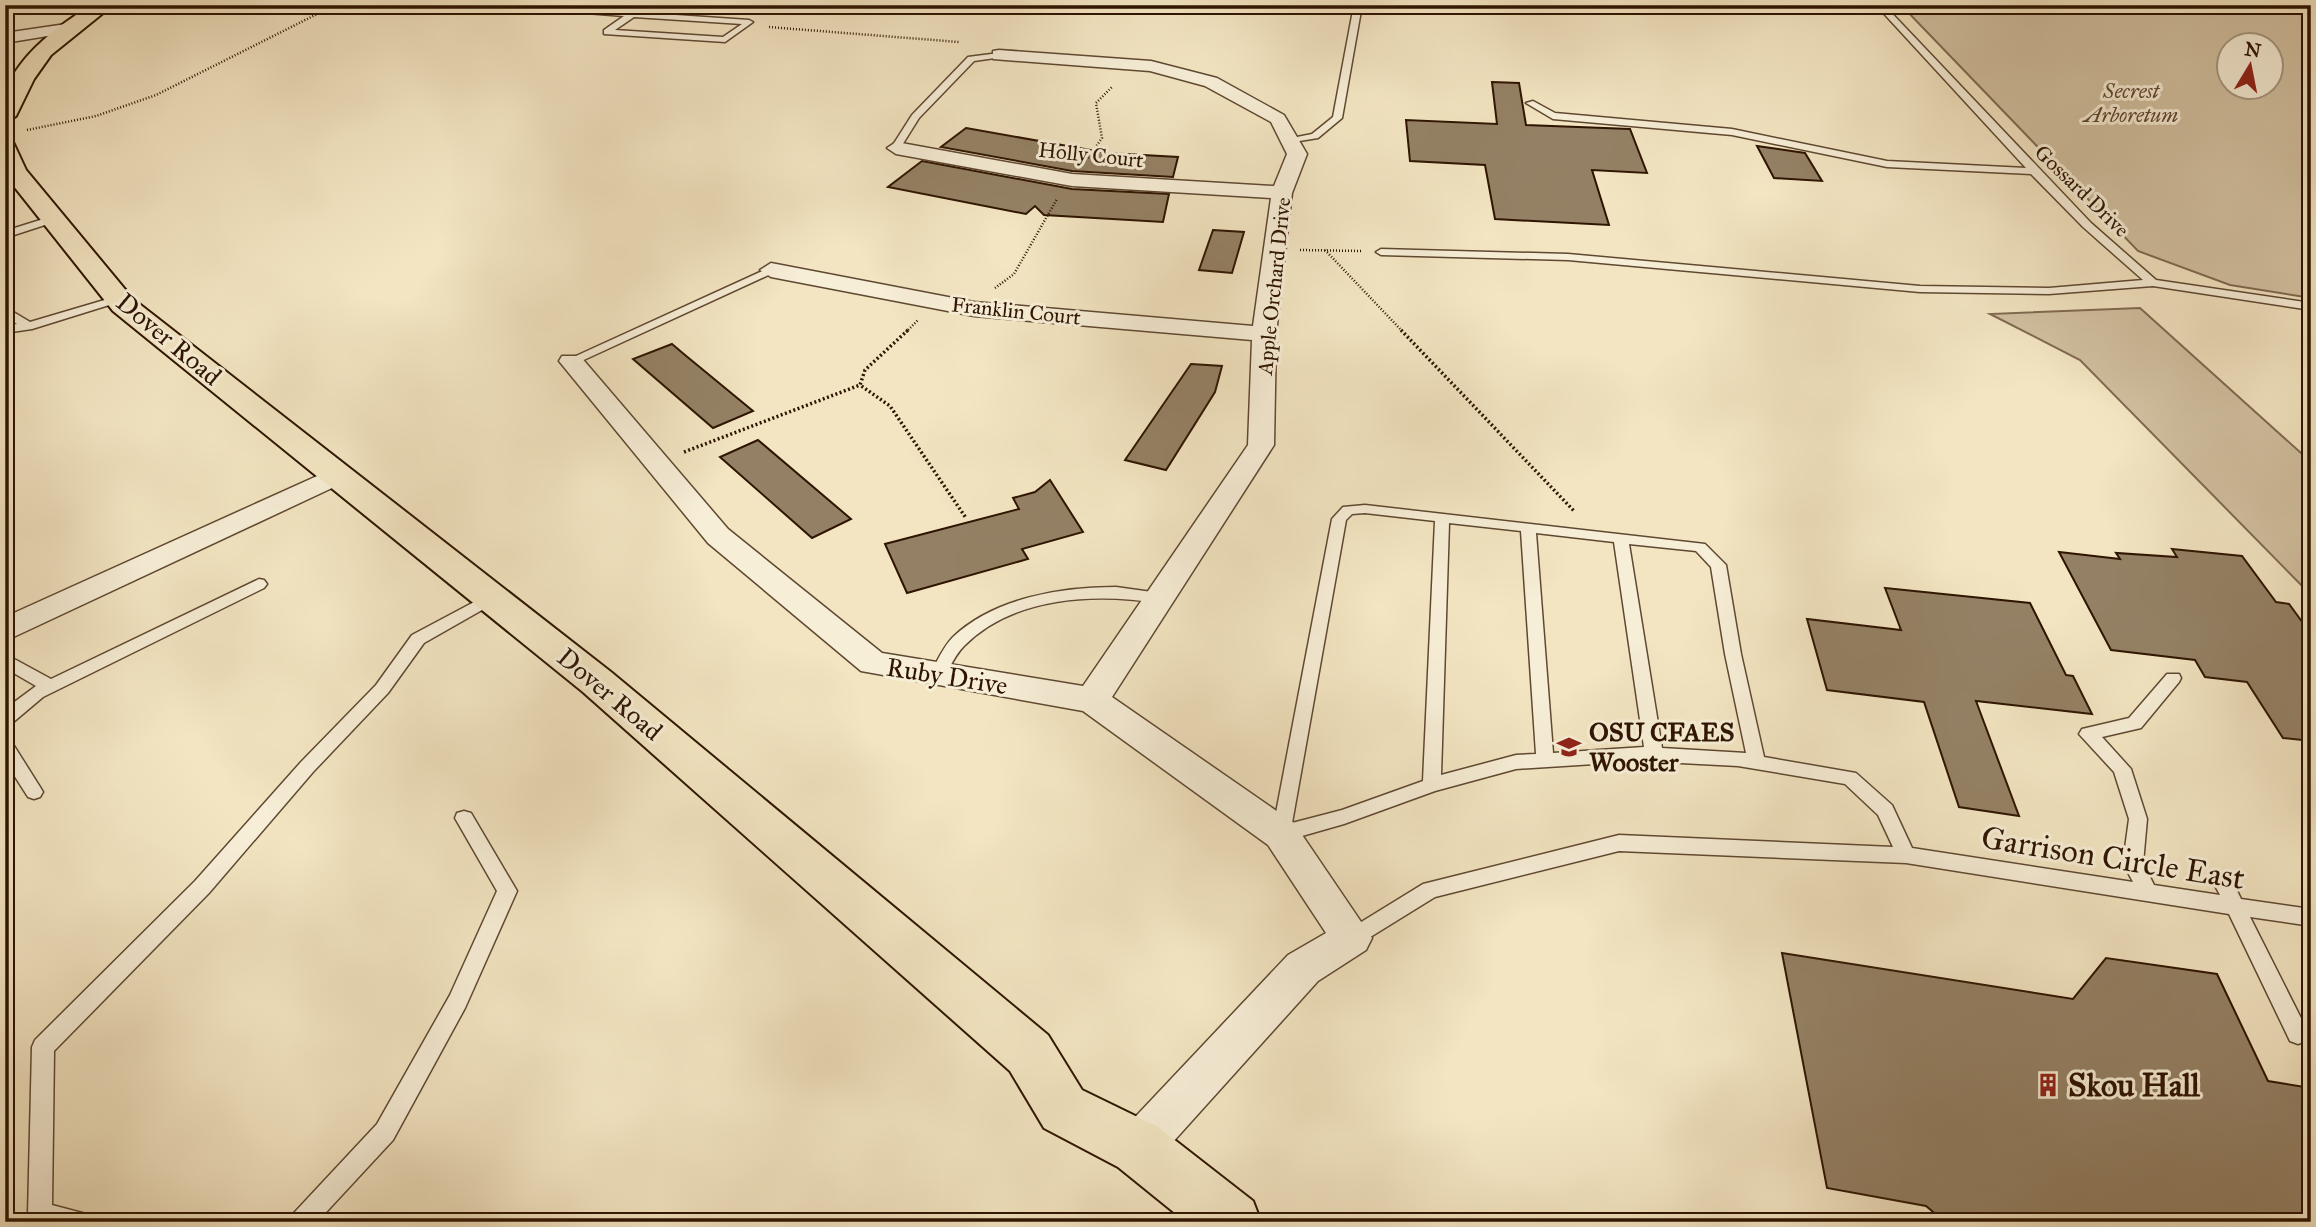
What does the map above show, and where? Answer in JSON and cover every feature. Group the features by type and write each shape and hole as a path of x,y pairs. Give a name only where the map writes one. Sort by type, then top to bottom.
{"main road":[{"path":"5,64 104,5"},
{"path":"8,125 24,73 44,49 66,29"},
{"name":"Dover Road","path":"8,125 15,172 118,299 597,682 1028,1053 1063,1109 1138,1147 1232,1222"}],"street":[{"path":"5,38 66,29"},
{"path":"999,55 1151,66 1211,82 1278,119 1290,141"},
{"name":"Apple Orchard Drive","path":"1092,700 1261,445 1264,334 1282,193 1297,154 1290,141"},
{"name":"Holly Court","path":"895,148 1072,180 1282,193"},
{"name":"Franklin Court","path":"771,270 974,309 1264,334"},
{"name":"Ruby Drive","path":"571,361 718,536 873,663 1092,700 1282,834"},
{"path":"6,628 337,475"},
{"path":"1138,1147 1303,968 1352,938 1282,834"}],"lane":[{"path":"489,5 749,22 726,40 607,32 631,15"},
{"path":"1290,141 1315,136 1337,118 1358,5"},
{"name":"Gossard Drive","path":"1880,5 2087,225 2153,283"},
{"path":"895,148 915,117 971,59 999,55"},
{"path":"1530,103 1553,116 1732,132 1887,164 2034,171"},
{"path":"5,235 53,219"},
{"path":"1381,251 1568,257 1920,289 2049,291 2153,283 2311,307"},
{"path":"571,361 771,270"},
{"path":"5,329 28,326 118,299"},
{"path":"5,310 28,326"},
{"path":"1756,761 1733,654 1718,565 1700,547 1365,509 1349,510 1339,519 1282,834 1344,817 1432,785 1516,762 1654,754 1756,761 1850,778 1885,810 1906,855"},
{"path":"1432,785 1442,517"},
{"path":"1528,527 1545,761"},
{"path":"1621,538 1654,754"},
{"path":"5,719 49,686 259,584"},
{"path":"938,674 958,642 985,623 1012,610 1093,592 1119,592 1159,598"},
{"path":"78,1222 40,1214 43,1047 202,887 307,767 383,689 418,639 492,598"},
{"path":"5,660 49,686"},
{"path":"2148,893 2133,863 2138,819 2122,769 2088,734 2135,723 2173,678"},
{"path":"5,746 34,792"},
{"path":"301,1222 385,1132 458,1001 507,891 464,818"},
{"name":"Garrison Circle East","path":"1352,938 1430,890 1619,843 1906,855 2311,918"},
{"path":"2223,882 2298,1034"}],"path":[{"path":"8,125 96,116 156,95 335,5"},
{"path":"321,12 352,5"},
{"path":"744,26 939,38 988,49 999,55"},
{"path":"1275,249 1381,251"},
{"path":"1325,250 1575,509 1577,533"},
{"path":"656,463 860,385"}],"green space":[{"name":"Secrest Arboretum","path":"1901,5 2311,5 2311,298 2230,285 2138,251"},
{"path":"2140,308 2311,462 2311,595 2080,360 1990,314"}],"building":[{"path":"1492,82 1519,83 1526,125 1630,129 1647,173 1592,170 1609,225 1495,219 1485,165 1410,161 1406,120 1497,124"},
{"path":"966,128 1107,153 1178,157 1173,177 1072,171 941,147"},
{"path":"1757,146 1805,153 1822,181 1774,178"},
{"path":"922,161 1072,189 1169,194 1163,222 1044,215 1035,206 1026,214 888,187"},
{"path":"1213,230 1244,232 1232,273 1199,270"},
{"path":"672,344 753,411 713,428 633,359"},
{"path":"1191,364 1222,366 1215,392 1166,470 1125,460"},
{"path":"758,440 851,519 812,538 720,457"},
{"path":"1050,480 1083,532 1022,549 1028,559 907,593 885,544 1019,509 1013,498 1035,492"},
{"path":"2172,549 2242,556 2276,602 2289,604 2311,634 2311,741 2283,738 2247,682 2205,677 2195,660 2111,650 2059,552 2120,559 2116,553 2177,557"},
{"path":"1885,588 2030,603 2066,675 2073,676 2092,714 1976,701 2019,816 1959,807 1924,702 1827,690 1807,619 1901,630"},
{"name":"Skou Hall","path":"1782,953 2073,999 2106,958 2217,974 2268,1081 2311,1088 2311,1222 1945,1222 1926,1206 1827,1188"}],"place":[{"name":"OSU CFAES Wooster","path":"1569,747"},
{"name":"Skou Hall","path":"2048,1085"}]}
